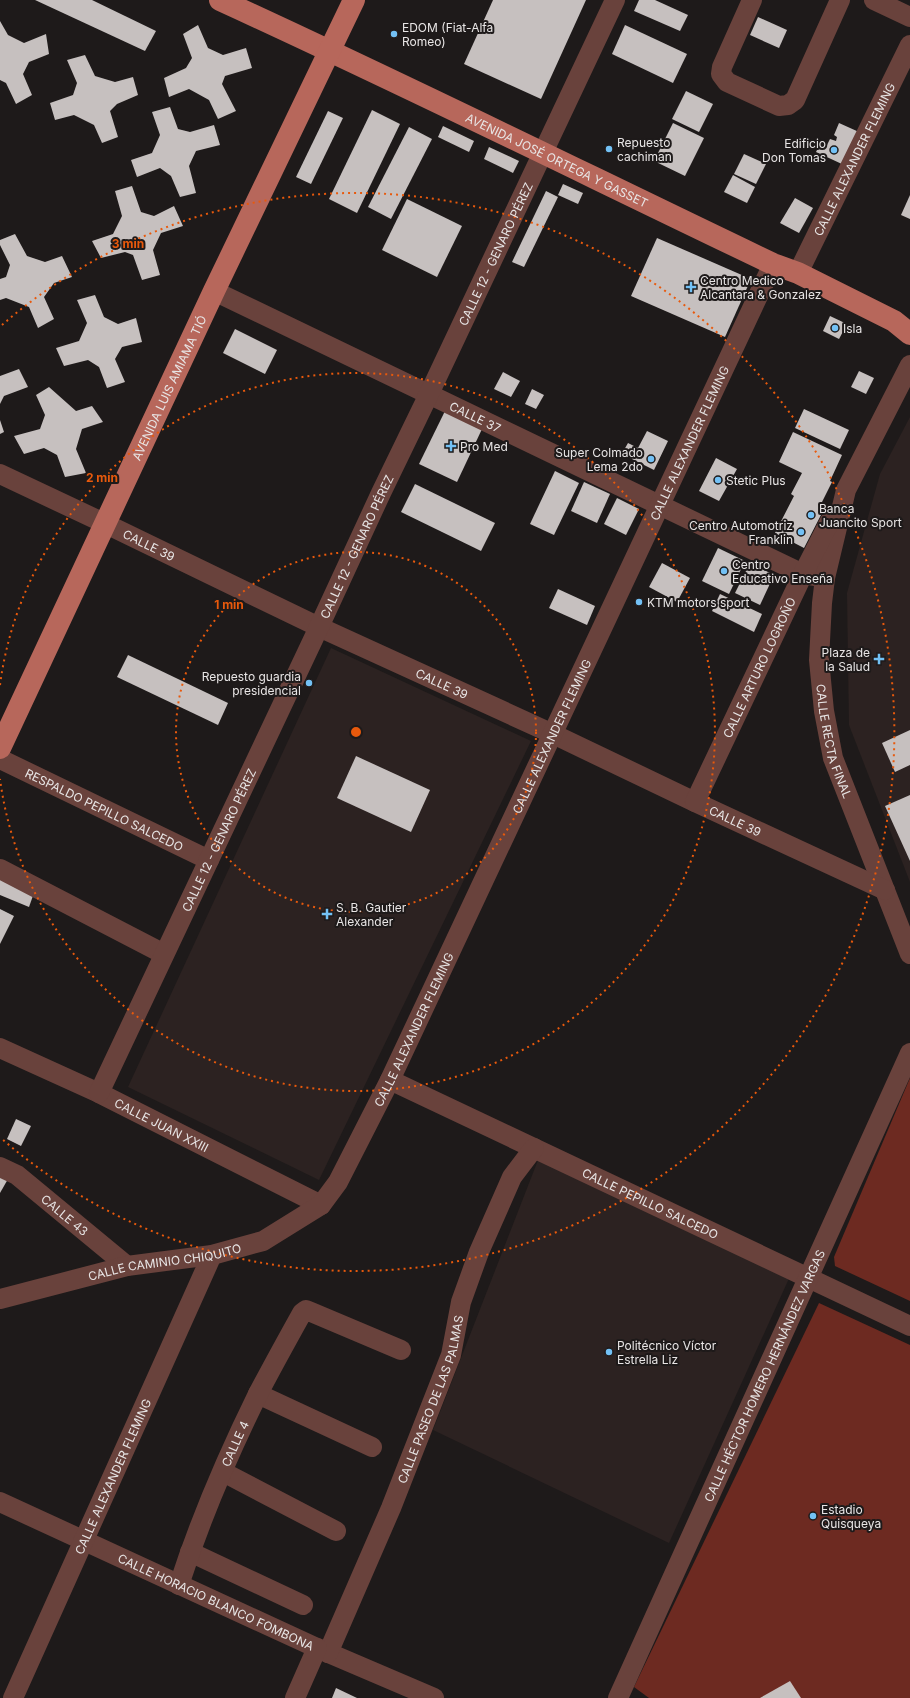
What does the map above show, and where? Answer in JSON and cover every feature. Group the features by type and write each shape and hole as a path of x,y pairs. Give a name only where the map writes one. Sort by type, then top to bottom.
{"main road":[{"name":"AVENIDA JOSÉ ORTEGA Y GASSET","path":"220,0 330,50 541,153 905,326"},
{"name":"AVENIDA LUIS AMIAMA TIÓ","path":"0,748 104,523 354,0"}],"street":[{"name":"CALLE 12 - GENARO PÉREZ","path":"99,1093 319,628 541,153 615,0"},
{"path":"752,0 722,67 721,74 727,82 779,106 788,105 795,100 840,0"},
{"path":"874,0 910,17"},
{"name":"CALLE ALEXANDER FLEMING","path":"798,274 910,45"},
{"name":"CALLE ALEXANDER FLEMING","path":"321,1205 338,1182 390,1080 774,264"},
{"name":"CALLE 37","path":"214,291 803,574 825,578"},
{"name":"CALLE RECTA FINAL","path":"910,366 846,490 825,578 819,660 824,711 833,758 910,954"},
{"name":"CALLE 39","path":"0,474 319,628 553,734 885,890"},
{"name":"CALLE ARTURO LOGROÑO","path":"695,802 803,574 846,490"},
{"name":"RESPALDO PEPILLO SALCEDO","path":"0,759 209,860"},
{"path":"0,869 164,954"},
{"name":"CALLE JUAN XXIII","path":"0,1048 99,1093 321,1205"},
{"name":"CALLE HÉCTOR HOMERO HERNÁNDEZ VARGAS","path":"618,1698 910,1053"},
{"name":"CALLE PEPILLO SALCEDO","path":"390,1080 910,1326"},
{"name":"CALLE PASEO DE LAS PALMAS","path":"295,1698 323,1650 391,1508 448,1362 461,1302 479,1252 512,1177 534,1148"},
{"name":"CALLE 43","path":"0,1166 17,1175 127,1266"},
{"name":"CALLE CAMINIO CHIQUITO","path":"2,1296 127,1266 212,1255 263,1241 321,1205"},
{"name":"CALLE ALEXANDER FLEMING","path":"13,1698 212,1255"},
{"name":"CALLE 4","path":"179,1585 190,1552 223,1472 258,1394 302,1314 306,1310 401,1350"},
{"path":"258,1394 372,1447"},
{"path":"223,1472 336,1532"},
{"name":"CALLE HORACIO BLANCO FOMBONA","path":"0,1502 179,1585 434,1698"},
{"path":"190,1552 303,1605"}],"shaded area":[{"name":"Plaza de la Salud","path":"910,417 910,882 849,725 847,593 880,474"},
{"name":"S. B. Gautier Alexander","path":"331,648 531,741 319,1180 128,1087"},
{"path":"910,1078 910,1301 835,1266 834,1257"},
{"name":"Politécnico Víctor Estrella Liz","path":"540,1155 791,1274 669,1543 433,1430"},
{"name":"Estadio Quisqueya","path":"819,1303 910,1345 910,1698 649,1698 634,1687"}],"building":[{"path":"35,0 92,0 156,31 145,51"},
{"path":"493,0 586,0 541,99 464,64"},
{"path":"639,0 655,0 688,15 680,31 634,11"},
{"path":"758,17 787,30 779,48 750,35"},
{"path":"0,21 8,35 24,43 46,34 49,54 29,62 23,74 32,95 16,104 6,83 0,80"},
{"path":"198,25 208,48 223,55 246,48 252,68 225,76 222,84 236,111 218,119 209,100 189,89 169,97 164,78 186,68 192,58 183,34"},
{"path":"625,25 687,54 673,83 612,54"},
{"path":"85,55 95,76 115,82 133,77 138,95 117,104 110,111 118,137 102,143 94,125 74,115 55,120 50,103 73,95 77,83 67,60"},
{"path":"686,91 713,104 699,132 672,119"},
{"path":"170,107 178,129 190,132 214,125 220,145 196,151 189,166 196,193 180,197 171,176 160,168 137,177 131,160 152,153 160,135 152,112"},
{"path":"372,110 400,124 357,213 329,199"},
{"path":"328,111 343,118 311,184 296,177"},
{"path":"673,123 704,138 685,176 654,161"},
{"name":"Edificio Don Tomas","path":"839,123 859,132 844,165 816,152 820,144 826,147 830,139 836,141 837,137 834,135"},
{"path":"443,126 474,141 469,152 438,137"},
{"path":"409,127 432,139 391,219 368,207"},
{"path":"489,147 519,161 513,173 484,159"},
{"path":"744,154 766,164 756,184 734,174"},
{"path":"733,175 755,187 747,203 724,192"},
{"path":"563,184 583,193 578,204 558,195"},
{"path":"132,186 141,212 154,216 174,206 183,226 161,233 153,250 160,275 142,280 133,255 125,252 101,258 92,241 113,234 122,216 115,191"},
{"path":"546,191 558,197 524,267 512,262"},
{"path":"910,195 910,219 901,215"},
{"path":"795,198 813,208 799,233 780,223"},
{"path":"407,199 462,226 437,277 382,250"},
{"path":"15,234 27,256 45,262 62,256 72,277 54,283 44,297 54,319 38,328 29,307 6,298 0,300 0,279 6,277 10,265 0,245 0,240"},
{"name":"Centro Medico Alcantara & Gonzalez","path":"657,238 751,279 725,337 631,296"},
{"path":"95,295 104,317 118,324 136,318 142,342 122,347 115,359 125,382 107,388 99,367 88,360 64,366 56,348 79,341 87,323 77,300"},
{"name":"Isla","path":"830,316 847,324 839,339 823,331"},
{"path":"235,329 277,350 265,374 223,353"},
{"path":"19,369 28,387 4,396 0,404 0,376"},
{"name":"Isla","path":"859,371 874,378 866,394 851,387"},
{"path":"503,372 520,381 511,397 494,389"},
{"path":"49,387 76,411 92,406 103,422 82,429 76,449 86,473 65,477 57,455 44,448 24,454 14,436 40,429 45,415 36,395"},
{"path":"532,389 544,395 536,409 525,404"},
{"path":"804,409 849,430 840,449 795,428"},
{"name":"Pro Med","path":"445,411 482,429 457,482 419,464"},
{"path":"0,420 4,432 0,434"},
{"path":"647,431 668,441 654,470 630,458 632,454 624,450 628,443 638,448"},
{"path":"793,432 842,455 830,481 832,482 819,508 823,511 804,548 775,533 794,496 791,494 802,473 779,462"},
{"name":"Stetic Plus","path":"716,458 737,469 719,501 699,491"},
{"path":"555,471 579,483 554,535 530,524"},
{"path":"584,482 610,494 597,523 571,511"},
{"path":"415,484 495,523 481,551 401,512"},
{"path":"617,498 639,509 626,535 604,524"},
{"name":"Centro Educativo Enseña","path":"718,548 745,561 729,594 702,581"},
{"path":"662,563 690,578 677,602 649,587"},
{"path":"750,563 774,575 760,605 735,593"},
{"path":"558,589 595,606 587,625 549,608"},
{"path":"720,594 762,614 754,632 712,611"},
{"path":"128,655 228,703 218,725 117,677"},
{"path":"910,730 910,765 895,772 882,743"},
{"path":"356,756 430,790 411,832 337,798"},
{"path":"910,795 910,861 885,806"},
{"path":"0,878 35,890 29,907 0,895"},
{"path":"0,909 14,916 0,944"},
{"path":"16,1119 31,1126 21,1146 7,1139"},
{"path":"0,1175 8,1179 0,1193"},
{"path":"790,1681 801,1698 760,1698"},
{"path":"336,1688 357,1698 332,1698"}],"place":[{"name":"EDOM (Fiat-Alfa Romeo)","path":"394,34"},
{"name":"Repuesto cachiman","path":"609,149"},
{"name":"Edificio Don Tomas","path":"834,150"},
{"name":"Centro Medico Alcantara & Gonzalez","path":"691,287"},
{"name":"Isla","path":"835,328"},
{"name":"Pro Med","path":"451,446"},
{"name":"Super Colmado Lema 2do","path":"651,459"},
{"name":"Stetic Plus","path":"718,480"},
{"name":"Banca Juancito Sport","path":"811,515"},
{"name":"Centro Automotriz Franklin","path":"801,532"},
{"name":"Centro Educativo Enseña","path":"724,571"},
{"name":"KTM motors sport","path":"639,602"},
{"name":"Plaza de la Salud","path":"879,659"},
{"name":"Repuesto guardia presidencial","path":"309,683"},
{"name":"S. B. Gautier Alexander","path":"327,914"},
{"name":"Politécnico Víctor Estrella Liz","path":"609,1352"},
{"name":"Estadio Quisqueya","path":"813,1516"}]}
